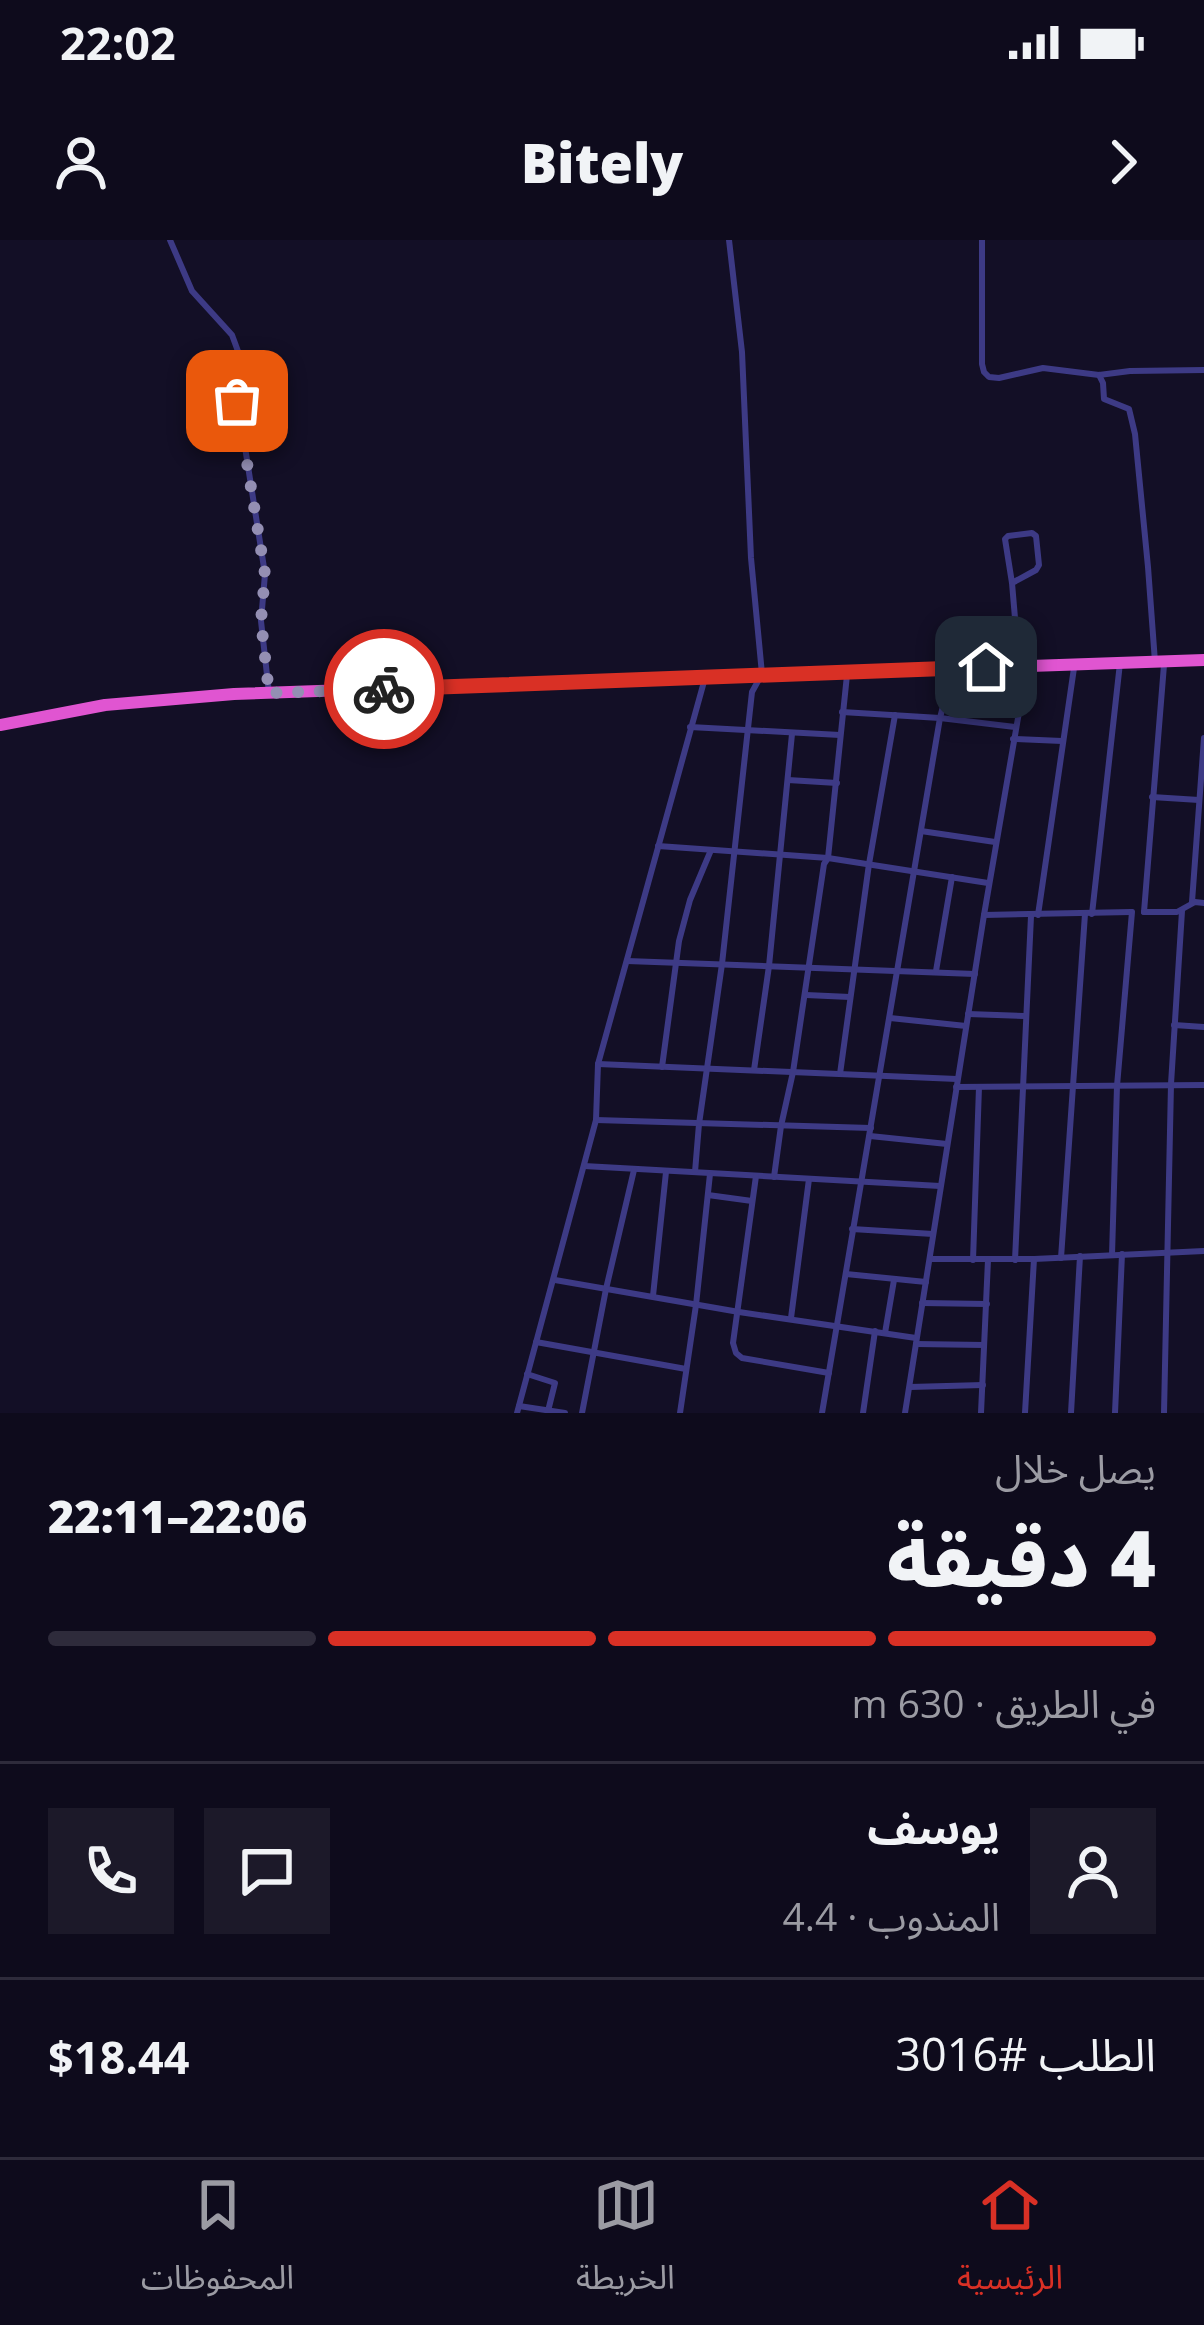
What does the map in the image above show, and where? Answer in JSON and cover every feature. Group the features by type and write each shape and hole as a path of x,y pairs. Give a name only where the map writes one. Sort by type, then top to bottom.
{"highway":[{"path":"0,724 105,705 269,693 1204,660"}],"street":[{"path":"170,240 192,291 232,335 239,354 236,390 265,574 261,621 269,693"},
{"path":"695,1172 752,692 762,674 751,558 742,352 729,240"},
{"path":"982,240 984,372 989,376 1043,368 1099,375 1204,370"},
{"path":"1099,375 1104,399 1129,409 1135,434 1159,662 1144,911"},
{"path":"905,1413 1023,666 1006,538 1034,533 1040,565 1012,583"},
{"path":"1060,1258 1089,914 1120,663"},
{"path":"1015,1260 1034,915 1074,664"},
{"path":"822,1413 940,718 953,668"},
{"path":"774,1177 828,858 848,671"},
{"path":"566,1413 518,1410 596,1120 598,1064 705,678"},
{"path":"842,712 1015,727"},
{"path":"840,1074 895,715"},
{"path":"690,727 840,735"},
{"path":"754,1071 792,734"},
{"path":"1192,904 1204,738"},
{"path":"1013,739 1062,741"},
{"path":"788,780 837,783"},
{"path":"1152,797 1199,800"},
{"path":"921,832 996,842"},
{"path":"658,847 828,858 989,884"},
{"path":"662,1067 690,900 711,850"},
{"path":"937,971 952,878"},
{"path":"984,914 1183,911 1204,903"},
{"path":"1164,1413 1171,1084 1183,911"},
{"path":"1112,1255 1117,1086 1132,912"},
{"path":"628,961 974,974"},
{"path":"806,994 850,997"},
{"path":"968,1014 1025,1016"},
{"path":"890,1018 966,1026"},
{"path":"1174,1024 1204,1027"},
{"path":"598,1064 880,1075 980,1087 1204,1085"},
{"path":"973,1260 980,1087"},
{"path":"596,1120 870,1132 947,1144"},
{"path":"584,1166 941,1186"},
{"path":"582,1413 634,1170"},
{"path":"653,1296 666,1172"},
{"path":"680,1413 710,1174"},
{"path":"756,1176 736,1353 742,1358 829,1373"},
{"path":"790,1320 809,1179"},
{"path":"708,1196 753,1202"},
{"path":"852,1229 934,1234"},
{"path":"930,1259 1204,1251"},
{"path":"1115,1413 1122,1254"},
{"path":"1071,1413 1080,1256"},
{"path":"1024,1413 1034,1259"},
{"path":"981,1413 988,1260"},
{"path":"846,1274 927,1282"},
{"path":"555,1280 916,1341 984,1346"},
{"path":"885,1333 894,1280"},
{"path":"922,1303 987,1304"},
{"path":"863,1413 875,1331"},
{"path":"536,1342 688,1369"},
{"path":"527,1374 554,1381 548,1411"},
{"path":"910,1387 982,1385"}],"way so far":[{"path":"237,401 265,574 261,621 269,693 384,689"}],"route":[{"path":"384,689 986,667"}]}
